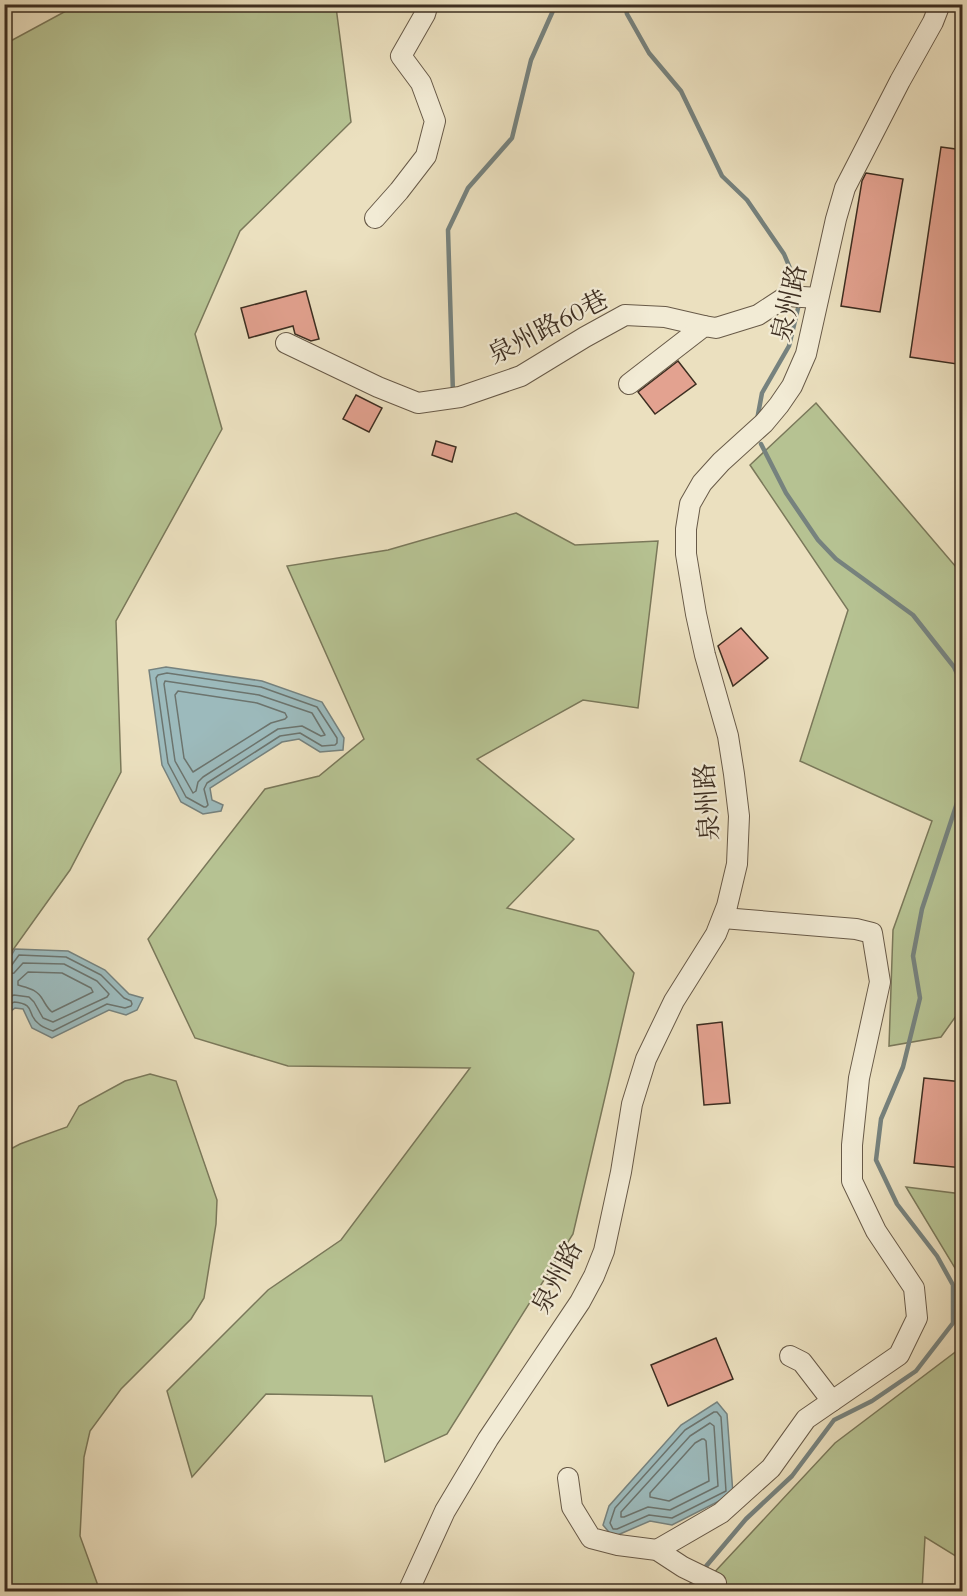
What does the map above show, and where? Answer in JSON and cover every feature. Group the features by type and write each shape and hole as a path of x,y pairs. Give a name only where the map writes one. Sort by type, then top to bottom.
{"street":[{"path":"375,218 426,156 435,121 421,83 401,56 425,14 428,4"},
{"name":"泉州路","path":"408,1592 445,1511 488,1439 580,1302 594,1276 604,1251 621,1172 632,1104 646,1059 674,1001 707,950 723,918 737,864 739,816 728,736 705,655 686,554 686,529 690,504 702,483 721,462 765,423 792,386 806,354 845,188 933,22 940,4"},
{"name":"泉州路60巷","path":"286,343 378,387 418,403 460,397 521,376 625,315 665,317 716,328 758,315 786,296 818,298"},
{"path":"629,384 704,326"},
{"path":"657,1551 722,1514 771,1468 806,1419 899,1355 917,1318 914,1288 876,1231 852,1181 852,1145 859,1078 880,982 872,933 856,929 723,918"},
{"path":"790,1356 802,1362 832,1401"},
{"path":"568,1478 572,1507 591,1538 657,1551 712,1581"}],"green space":[{"path":"77,5 341,5 336,7 351,122 240,231 195,334 222,429 116,621 121,772 70,870 5,961 5,44"},
{"path":"816,403 962,574 961,1009 941,1037 889,1046 893,930 932,821 800,761 848,610 750,465"},
{"path":"516,513 575,545 658,541 638,708 583,700 477,759 574,839 507,908 598,931 634,973 573,1234 447,1434 385,1462 372,1396 266,1394 192,1477 167,1391 268,1290 341,1240 470,1068 288,1066 195,1038 148,939 265,789 319,776 364,739 287,566 388,550"},
{"path":"150,1074 176,1081 217,1200 216,1224 204,1298 191,1319 121,1389 90,1431 84,1457 80,1536 98,1591 5,1591 5,1152 20,1144 67,1127 79,1106 125,1081"},
{"path":"906,1187 962,1194 962,1309 961,1278"},
{"path":"962,1347 962,1560 925,1537 922,1591 696,1592 835,1443"}],"water":[{"path":"166,667 262,681 322,702 344,738 343,750 320,752 299,739 282,742 210,788 212,800 223,805 221,811 203,814 181,802 162,765 149,670"},
{"path":"15,949 68,951 105,970 129,994 143,998 137,1010 126,1015 109,1010 52,1038 32,1028 23,1009 15,1008 5,1016 5,966"},
{"path":"717,1402 727,1414 733,1494 672,1525 650,1521 613,1537 603,1525 609,1506 681,1425"}],"building":[{"path":"941,147 963,150 963,329 957,364 910,357"},
{"path":"866,173 903,179 880,312 841,306 862,181"},
{"path":"306,291 319,339 311,341 295,334 293,326 249,338 241,308"},
{"path":"678,361 696,384 655,414 638,392"},
{"path":"356,395 382,408 369,432 343,419"},
{"path":"436,441 456,447 452,462 432,455"},
{"path":"741,628 768,658 733,686 718,646"},
{"path":"722,1022 730,1103 704,1105 697,1025"},
{"path":"924,1078 963,1082 963,1168 914,1163"},
{"path":"716,1338 733,1379 668,1406 651,1365"}],"waterway":[{"path":"453,394 448,230 468,188 512,138 531,60 556,4"},
{"path":"625,4 627,14 649,53 681,91 722,176 747,200 784,254 800,292"},
{"path":"757,420 762,393 789,346 799,304"},
{"path":"761,444 786,493 818,540 836,559 913,615 954,667 962,684"},
{"path":"702,1571 746,1519 792,1476 834,1420 872,1401 916,1371 953,1323 953,1285 937,1256 897,1204 876,1160 881,1119 903,1067 920,998 913,956 922,909 962,788"},
{"path":"685,1592 695,1580"}]}
